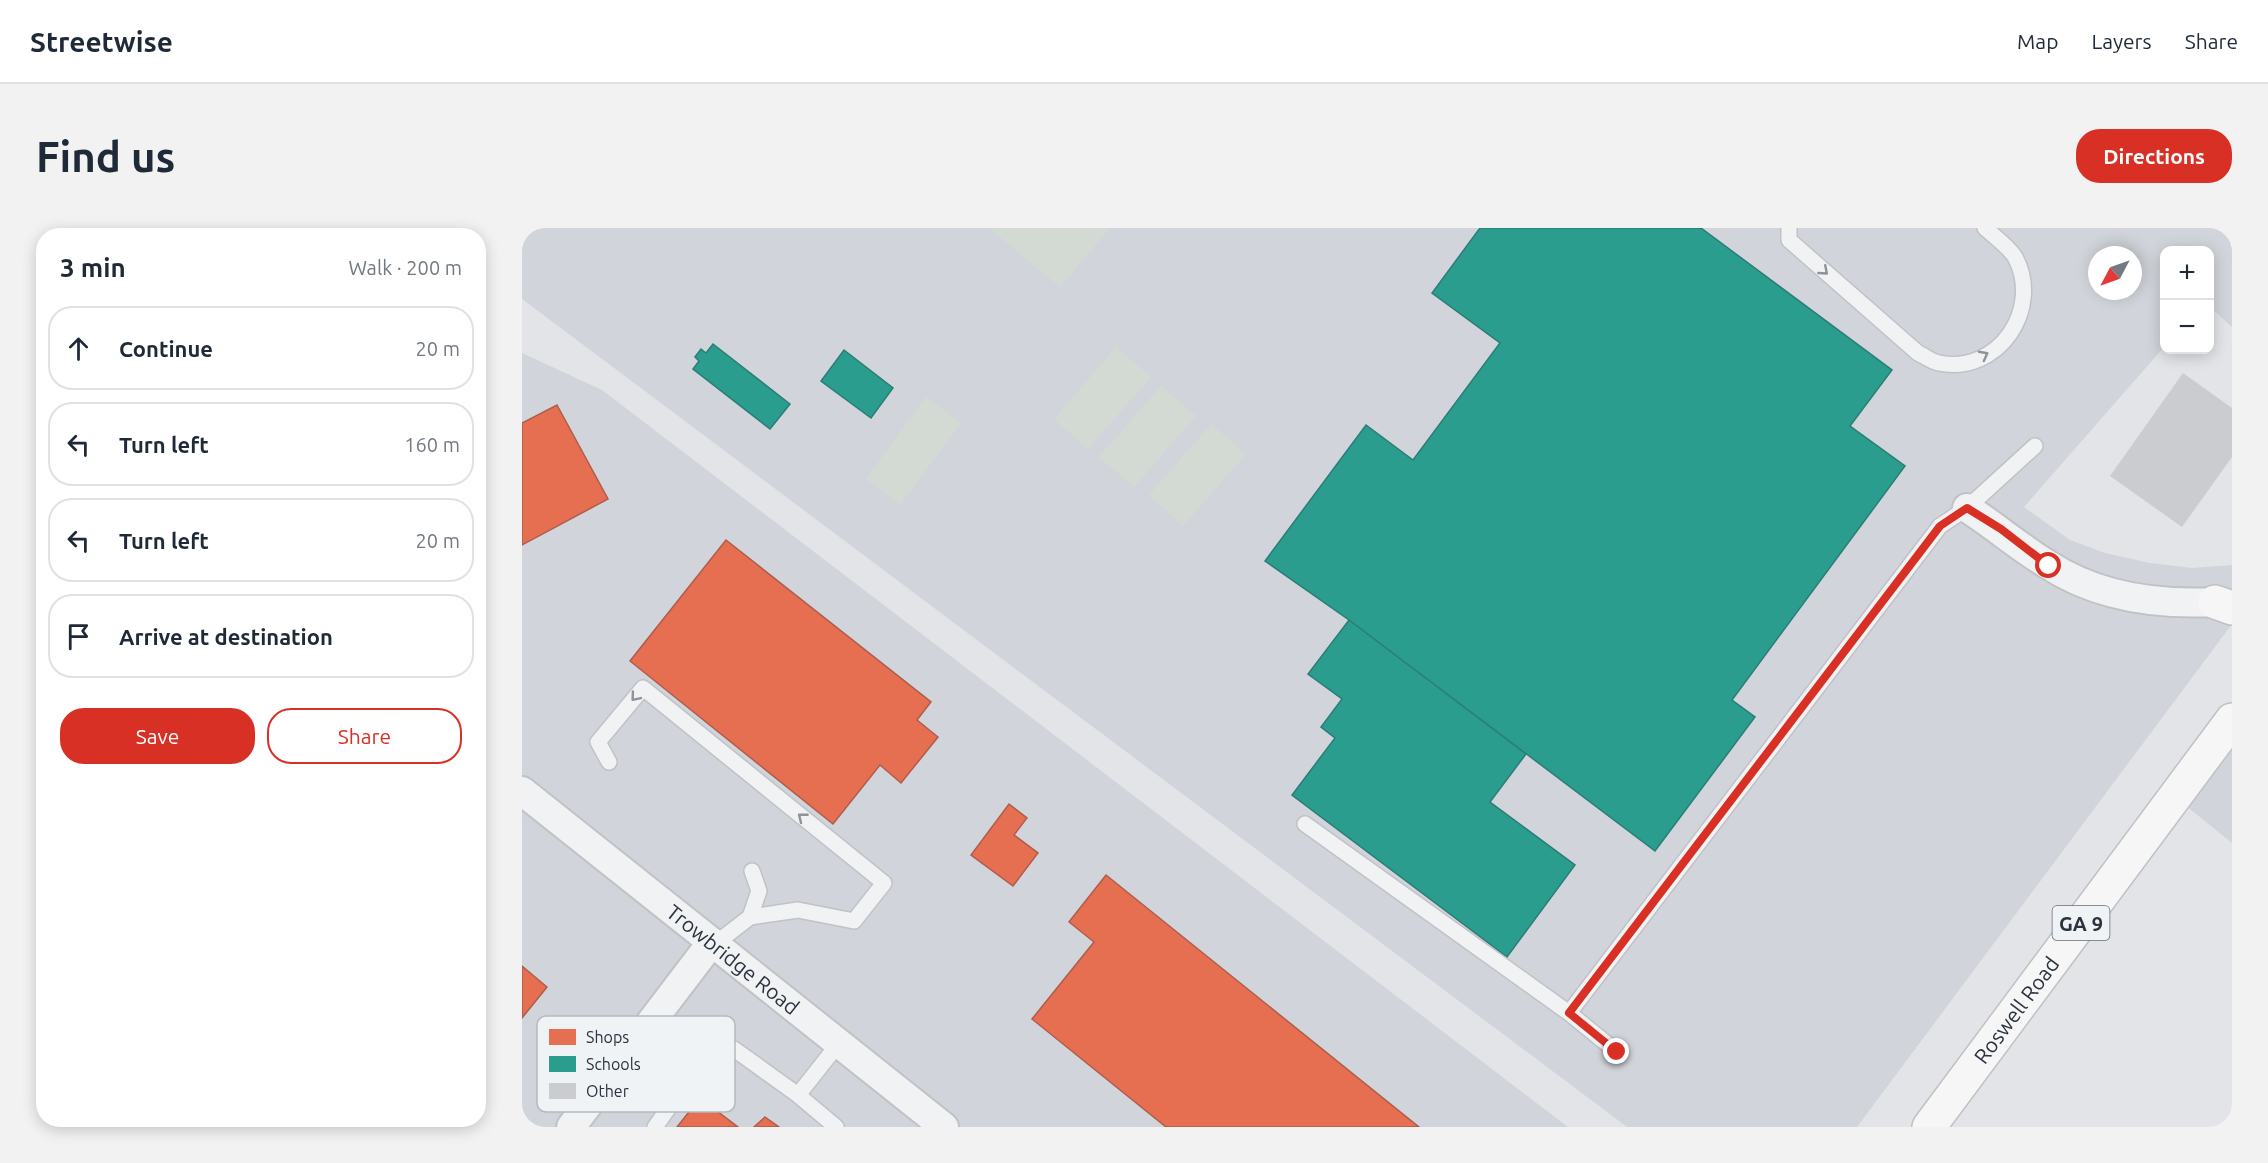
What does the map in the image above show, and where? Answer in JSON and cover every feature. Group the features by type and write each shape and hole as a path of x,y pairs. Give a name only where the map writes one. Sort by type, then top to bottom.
{"main road":[{"name":"Roswell Road","path":"1929,1127 2232,720"}],"street":[{"path":"1967,508 2001,529 2049,566 2086,583 2123,596 2141,599 2176,603 2226,602"},
{"name":"Trowbridge Road","path":"522,791 944,1127"},
{"path":"657,1016 714,943"},
{"path":"571,1127 583,1112"}],"lane":[{"path":"1789,228 1789,240 1918,353 1937,363 1954,364 1972,362 1998,347 2018,322 2023,307 2022,277 2014,257 1985,228"},
{"path":"1569,1013 1940,526 1967,508 2035,446"},
{"path":"609,762 598,742 643,688 884,883 854,921 798,910 750,917 714,943"},
{"path":"1305,824 1569,1013 1617,1052"},
{"path":"750,917 759,891 752,871"},
{"path":"798,1095 838,1043"},
{"path":"735,1050 798,1095 836,1127"},
{"path":"655,1127 666,1112"}],"shaded area":[{"path":"522,228 2232,228 2232,327 2214,311 2214,246 2160,246 2160,352 2024,507 2070,540 2105,553 2150,563 2192,568 2232,565 2232,624 1857,1127 1627,1127 522,299"},
{"path":"989,228 1110,228 1060,287"},
{"path":"1116,347 1151,377 1088,449 1054,419"},
{"path":"522,353 602,390 1568,1127 522,1127"},
{"path":"1161,386 1196,416 1134,487 1099,457"},
{"path":"926,397 961,423 900,505 866,479"},
{"path":"1211,424 1246,454 1183,526 1149,495"},
{"path":"2232,716 2232,843 2169,792"}],"building: Shops":[{"path":"557,405 608,499 522,545 522,423"},
{"path":"726,540 931,702 917,720 938,737 901,783 880,765 833,824 630,661"},
{"path":"1009,804 1027,818 1014,835 1038,853 1013,886 971,855"},
{"path":"1106,875 1419,1127 1166,1127 1032,1019 1094,942 1069,922"},
{"path":"522,966 547,987 522,1018"},
{"path":"689,1112 718,1112 738,1127 677,1127"},
{"path":"765,1117 779,1127 754,1127"}],"building: Schools":[{"path":"1480,228 1701,228 1892,370 1850,426 1905,466 1732,700 1755,717 1655,851 1349,620 1265,561 1366,425 1413,460 1500,343 1432,293"},
{"path":"713,344 790,404 770,429 693,369 699,361 695,357 701,349 706,353"},
{"path":"844,350 893,388 871,418 821,381"},
{"path":"1349,620 1526,754 1490,802 1575,865 1507,957 1292,795 1335,738 1321,727 1342,699 1308,674"}],"building: Other":[{"path":"2183,373 2232,408 2232,457 2182,527 2110,476"}],"route":[{"path":"1617,1052 1569,1013 1940,526 1967,508 2001,529 2049,566"}]}
